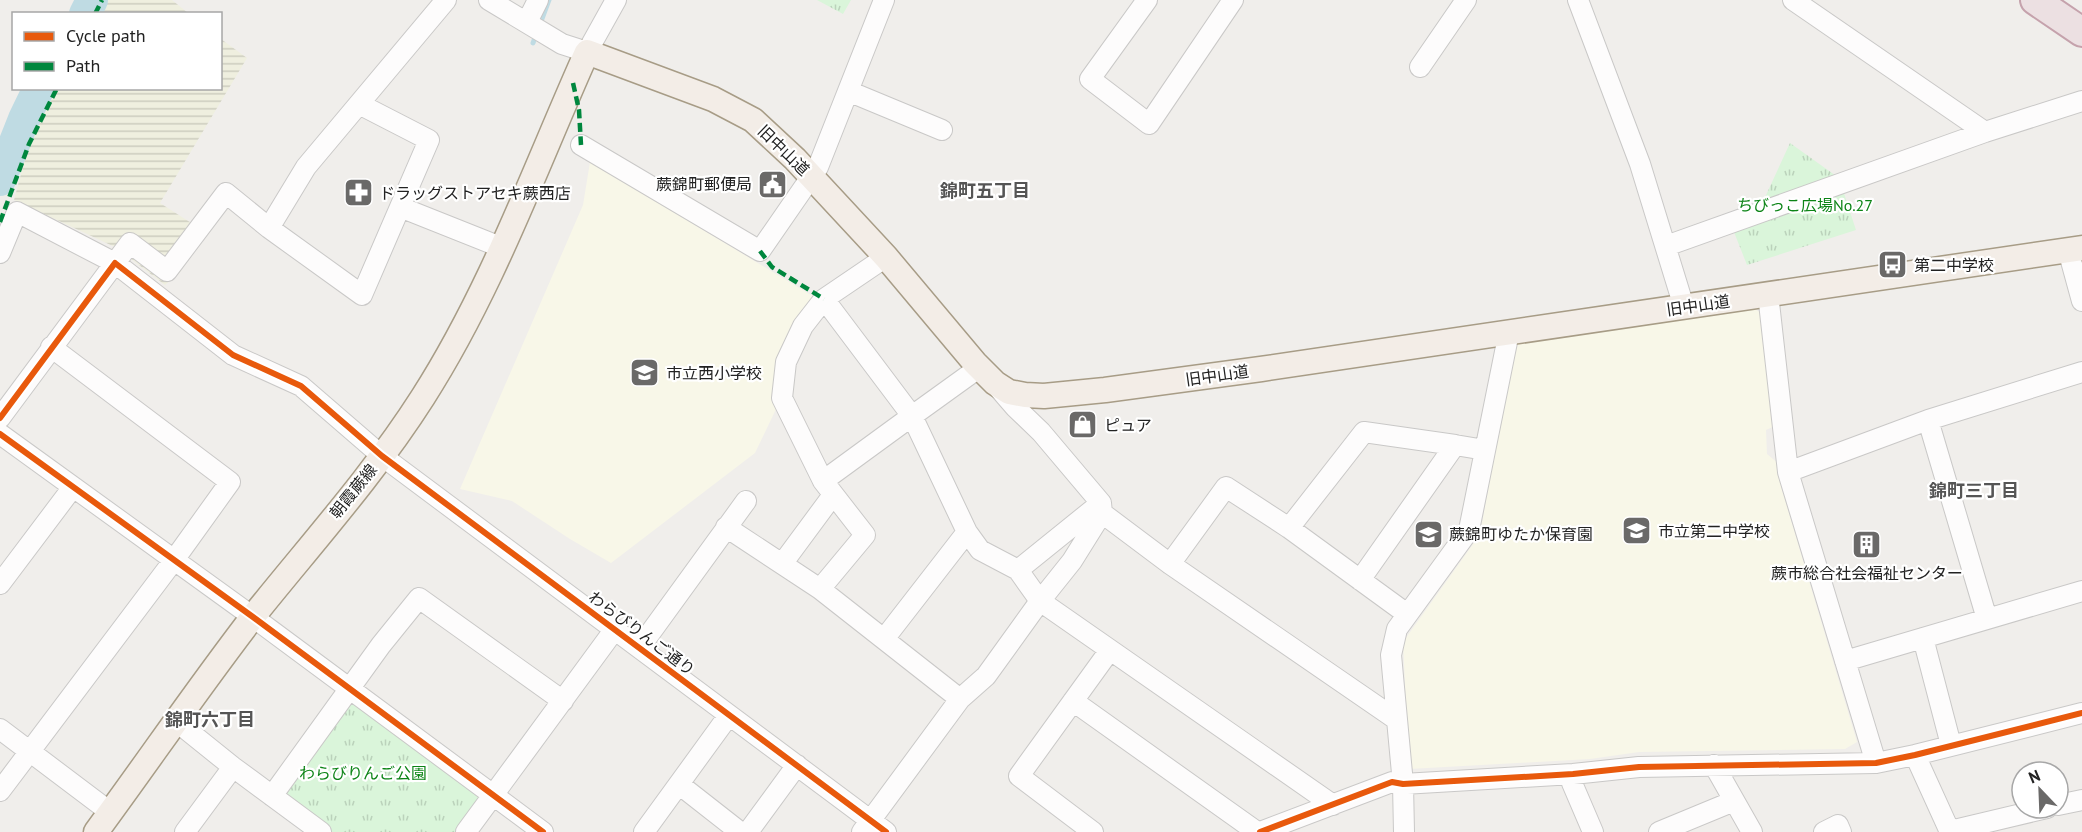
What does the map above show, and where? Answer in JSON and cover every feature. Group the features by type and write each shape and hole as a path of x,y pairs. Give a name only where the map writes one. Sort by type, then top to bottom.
{"highway":[{"path":"2036,0 2082,32"}],"main road":[{"name":"旧中山道","path":"587,52 713,99 753,120 812,177 886,257 987,375 1009,392 1025,395 1044,396 1105,390 2075,249"},
{"name":"朝霞蕨線","path":"96,832 253,617 382,456 423,397 469,318 503,248 587,52"}],"street":[{"path":"268,228 306,167 447,0"},
{"name":"旧中山道","path":"489,0 562,44 587,52"},
{"path":"528,22 538,0"},
{"path":"587,52 616,0"},
{"path":"581,145 760,251 818,167 884,0"},
{"path":"1147,0 1090,79 1149,124 1233,0"},
{"path":"1420,67 1466,0"},
{"path":"1578,0 1640,164 1684,307"},
{"path":"1793,0 1985,132"},
{"path":"848,92 942,130"},
{"path":"1666,246 1985,132 2082,101"},
{"path":"0,418 130,243 167,271 226,193 268,228 362,295 429,141 359,104"},
{"path":"400,207 503,248"},
{"name":"わらびりんご通り","path":"0,253 18,212 115,263 233,355 301,386 382,456 797,765 866,826 886,832"},
{"path":"2075,249 2082,302"},
{"path":"820,589 865,535 828,488 782,398 786,362 802,326 824,299 886,257"},
{"path":"1768,294 1788,472 1876,763"},
{"path":"824,299 912,416 967,532 980,550 1017,570 1041,601 1333,805"},
{"path":"1404,832 1403,784 1391,655 1397,629 1469,530 1509,332"},
{"path":"0,791 230,482 51,347"},
{"path":"1788,472 1928,420 2082,372"},
{"path":"782,564 828,488 912,416 987,375 1041,432 1102,508 1170,564 1397,720"},
{"path":"1928,420 1987,619"},
{"path":"1289,528 1364,432 1485,450"},
{"path":"0,434 253,617 543,832"},
{"path":"1360,580 1455,445"},
{"path":"0,584 73,487"},
{"path":"1170,564 1226,487 1289,528 1407,615"},
{"path":"640,647 746,501"},
{"path":"1017,570 1102,508"},
{"path":"866,826 960,699 986,676 1072,561 1102,508"},
{"path":"726,527 820,589 960,699"},
{"path":"884,639 967,532"},
{"path":"1845,661 2082,591"},
{"path":"272,796 349,689 419,598 562,701"},
{"path":"466,832 615,629"},
{"path":"1923,638 1951,745"},
{"path":"1093,832 1019,776 1110,650"},
{"path":"1073,701 1259,832 1392,782 1403,784 1573,774 1639,767 1876,763 2082,713"},
{"path":"645,832 729,715"},
{"path":"177,722 321,832"},
{"path":"0,729 110,812"},
{"path":"1915,755 1950,832 2010,817"},
{"path":"748,832 797,765"},
{"path":"1714,765 1752,832"},
{"path":"185,832 233,767"},
{"path":"1573,774 1572,783 1593,832"},
{"path":"680,785 740,832"},
{"path":"1659,832 1734,801"},
{"path":"1824,832 1838,825 1841,832"}],"shaded area":[{"name":"市立西小学校","path":"590,162 816,298 778,405 755,453 611,563 512,501 460,489 583,205"},
{"name":"市立第二中学校","path":"1752,308 1762,313 1775,426 1766,430 1767,454 1779,464 1782,490 1857,742 1845,749 1639,752 1590,759 1409,769 1403,642 1476,540 1482,523 1514,344"}],"green space":[{"path":"102,0 172,0 187,12 96,12"},
{"path":"817,0 851,0 843,14"},
{"path":"222,40 247,58 160,203 196,226 181,271 165,285 117,248 14,200 29,144 56,90 222,90"},
{"name":"ちびっこ広場No.27","path":"1790,143 1839,178 1856,230 1747,265 1732,227 1756,217"},
{"name":"わらびりんご公園","path":"349,689 493,797 466,832 321,832 272,796"}],"waterway":[{"path":"86,12 92,0"},
{"path":"533,43 549,0"},
{"path":"0,180 38,90"}],"marked path":[{"path":"96,12 102,0"},
{"path":"573,83 579,110 581,145"},
{"path":"0,222 29,144 56,90"},
{"path":"760,251 772,267 824,299"}],"cycle path":[{"path":"0,418 115,263 233,355 301,386 382,456 886,832"},
{"path":"0,434 253,617 543,832"},
{"path":"1260,832 1392,782 1403,784 1573,774 1639,767 1876,763 2082,713"}],"place":[{"name":"蕨錦町郵便局","path":"773,184"},
{"name":"ドラッグストアセキ蕨西店","path":"358,193"},
{"name":"第二中学校","path":"1893,265"},
{"name":"市立西小学校","path":"645,373"},
{"name":"ピュア","path":"1083,425"},
{"name":"市立第二中学校","path":"1637,531"},
{"name":"蕨錦町ゆたか保育園","path":"1428,534"},
{"name":"蕨市総合社会福祉センター","path":"1867,545"}],"district":[{"name":"錦町五丁目","path":"985,190"},
{"name":"錦町三丁目","path":"1974,490"},
{"name":"錦町六丁目","path":"210,719"}]}
